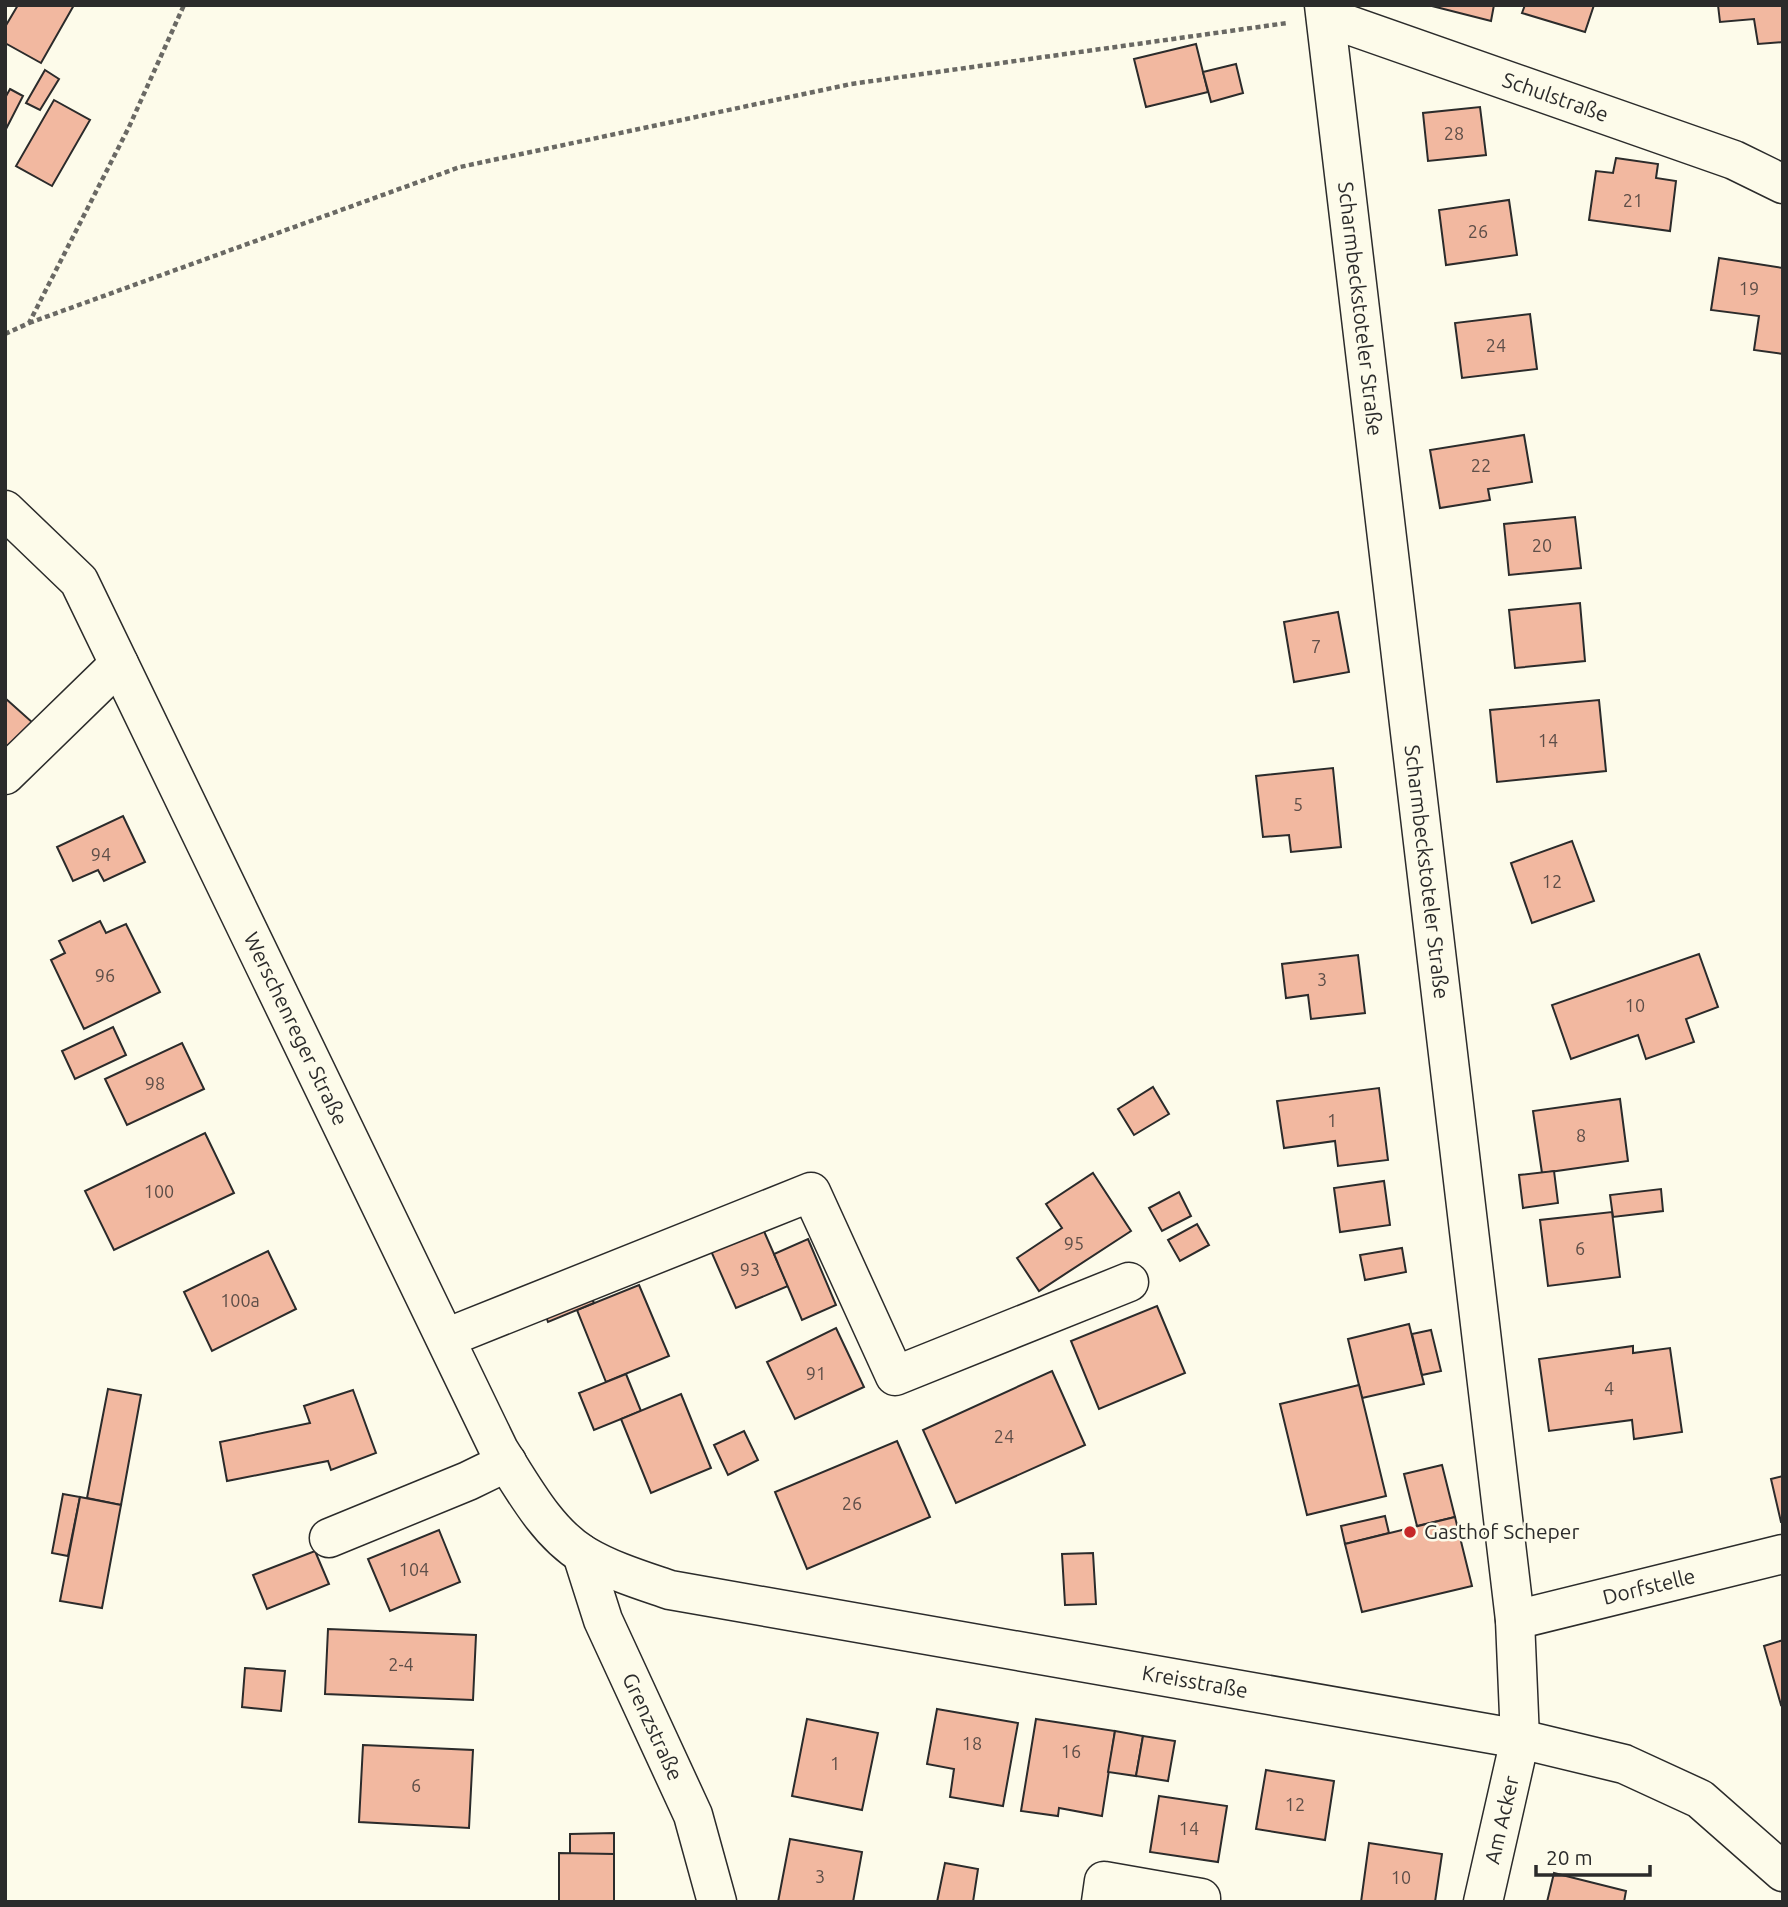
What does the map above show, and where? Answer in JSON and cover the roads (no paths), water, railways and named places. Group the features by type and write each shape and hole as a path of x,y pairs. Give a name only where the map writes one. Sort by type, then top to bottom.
{"street":[{"name":"Schulstraße","path":"1325,11 1734,160 1783,184"},
{"name":"Scharmbeckstoteler Straße","path":"1325,11 1515,1620 1520,1739"},
{"name":"Werschenreger Straße","path":"5,510 79,581 507,1462 548,1520 582,1554"},
{"path":"5,775 119,664"},
{"path":"446,1338 811,1192 895,1376 1129,1282"},
{"path":"329,1538 468,1481 507,1462"},
{"name":"Kreisstraße","path":"582,1554 612,1570 670,1590 1520,1739 1624,1763 1700,1799 1783,1871"},
{"name":"Grenzstraße","path":"582,1554 603,1620 694,1815 717,1902"},
{"name":"Dorfstelle","path":"1515,1620 1783,1554"},
{"name":"Am Acker","path":"1483,1902 1520,1739"},
{"path":"1101,1902 1104,1881 1201,1898 1200,1902"}],"place":[{"name":"Gasthof Scheper","path":"1410,1532"}]}
